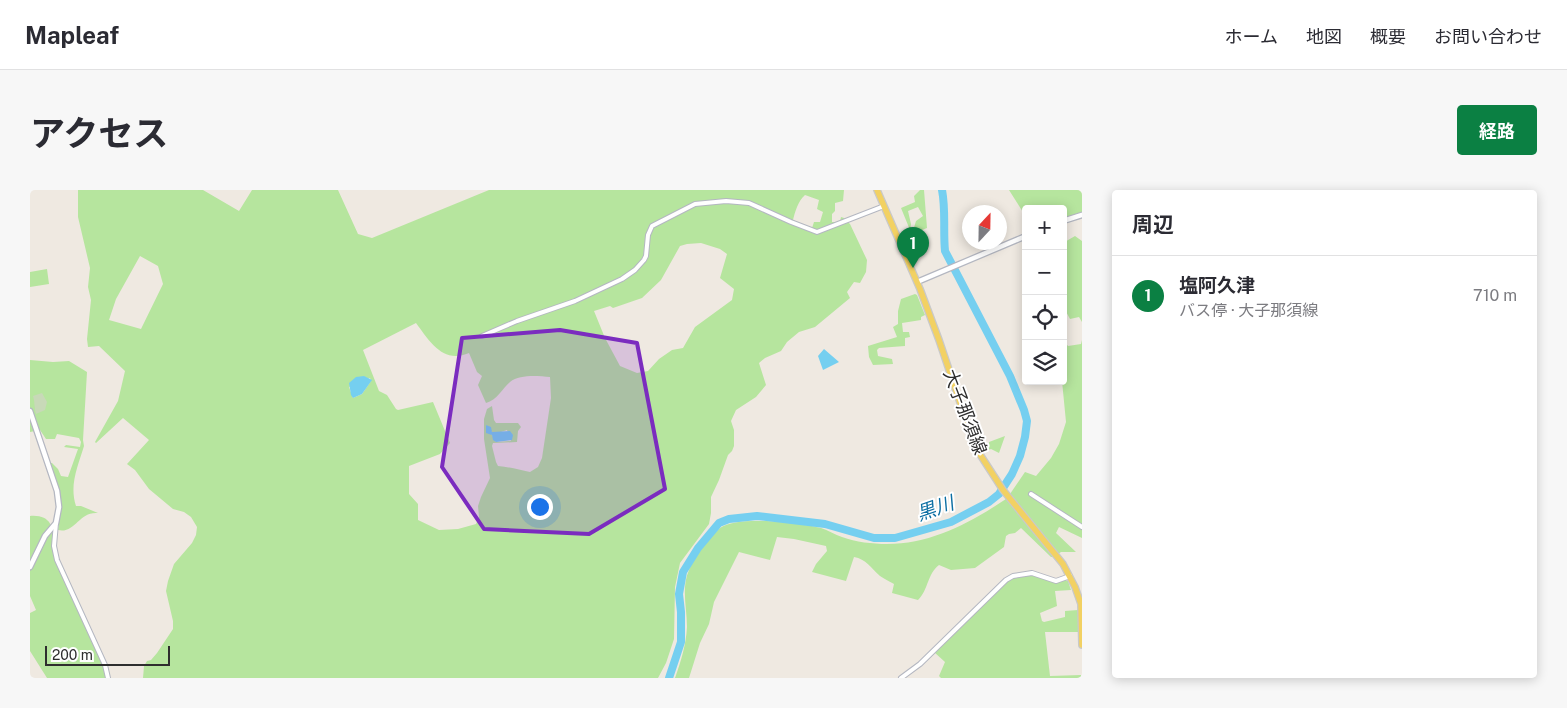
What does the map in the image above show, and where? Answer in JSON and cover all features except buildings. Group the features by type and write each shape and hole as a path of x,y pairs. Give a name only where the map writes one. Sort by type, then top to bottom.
{"main road":[{"name":"大子那須線","path":"878,190 939,340 972,438 991,474 1059,559 1078,586 1082,645"}],"street":[{"path":"482,336 517,320 575,302 622,279 635,270 644,260 648,235 652,226 695,204 726,201 750,203 817,232 884,206"},
{"path":"1067,220 1082,215"},
{"path":"917,282 1022,238"},
{"path":"30,411 57,491 59,507 54,546 57,560 105,665 108,678"},
{"path":"1031,494 1082,527"},
{"path":"30,567 45,536 56,523"},
{"path":"901,678 920,664 1006,580 1013,576 1032,573 1056,581 1070,576"}],"highlighted area":[{"path":"560,330 637,343 665,489 589,534 484,529 442,467 462,338"}],"green space":[{"path":"78,190 203,190 239,211 252,190 338,190 358,234 372,238 489,190 844,190 843,201 835,203 832,222 840,222 841,217 850,224 867,260 866,272 860,283 854,282 847,292 850,298 815,327 799,332 787,342 781,351 765,358 759,363 766,385 756,397 736,410 731,421 734,430 734,446 728,455 711,497 709,524 680,563 675,587 674,639 666,663 658,678 143,678 144,666 147,661 151,660 157,653 173,629 166,591 168,581 174,564 192,543 197,527 191,517 184,512 173,509 149,489 135,470 127,464 149,440 123,418 95,442 118,401 125,371 99,346 88,347 87,339 91,300 88,287 90,268 78,217","holes":["805,195 819,200 817,209 823,212 820,222 814,222 812,228 793,220 800,200","701,243 720,249 727,254 720,278 734,289 732,300 695,327 683,348 672,350 659,359 648,371 637,373 620,366 605,338 594,311 610,306 613,308 642,298 661,280 680,246","140,256 158,266 163,284 141,329 109,320 116,299","416,323 432,344 444,353 452,356 469,353 477,372 482,376 478,385 486,403 496,397 514,379 529,376 550,377 551,398 542,458 538,467 530,472 498,466 492,446 493,443 517,442 518,431 521,427 518,423 496,423 492,406 487,409 484,419 484,439 490,478 478,506 479,517 476,524 458,529 439,530 418,520 418,504 409,494 409,466 440,454 450,443 433,402 398,410 387,395 379,391 363,350","370,378 371,381 362,394 353,398 349,387","486,425 492,432 507,430 511,441 496,442 486,429"]},
{"path":"920,190 924,190 927,228 912,234 916,221 923,216 918,207 908,211 911,224 910,230 901,208 915,202 914,196"},
{"path":"1009,190 1082,190 1082,212 1067,217 1067,205 1022,205 1022,211"},
{"path":"1075,236 1082,241 1082,322 1079,317 1070,319 1067,313 1067,241"},
{"path":"47,269 49,284 30,287 30,272"},
{"path":"915,294 925,315 921,317 921,320 902,323 903,332 909,332 910,337 905,338 905,346 879,348 877,350 878,356 892,359 893,364 873,365 869,357 868,346 897,337 893,327 898,324 898,311 901,299"},
{"path":"1082,340 1082,538 1059,527 1056,533 1076,552 1061,552 1058,554 1010,494 1025,472 1036,476 1051,458 1059,444 1066,422 1062,385 1067,385 1067,345 1081,344"},
{"path":"30,360 69,361 87,372 84,446 75,476 73,491 76,506 81,506 98,513 86,515 69,529 58,530 59,503 49,463 52,463 58,469 61,476 68,477 78,449 64,447 66,445 80,447 81,442 79,438 57,434 55,439 46,439 40,430 30,432"},
{"path":"42,393 47,402 45,410 36,414 33,396"},
{"path":"1005,436 999,453 991,449 984,452 982,449 989,446 989,442"},
{"path":"1006,499 1053,557 1021,528 1015,533 1006,536 1004,547 975,568 951,570 939,565 932,573 922,596 918,600 892,593 894,584 880,576 858,558 854,557 846,581 812,572 827,551 826,546 777,537 770,560 739,552 714,602 709,624 700,643 689,678 675,678 683,653 687,627 685,584 687,577 691,565 698,554 720,528 740,522 785,522 821,528 847,539 858,541 881,544 903,543 934,536 950,530 964,524"},
{"path":"30,516 45,518 52,527 53,553 107,678 47,678 30,651 30,613 36,610 30,596"},
{"path":"1031,574 1050,581 1068,581 1071,590 1055,591 1057,606 1040,613 1044,622 1065,617 1065,611 1078,610 1079,632 1045,632 1050,676 1081,675 1081,678 941,678 939,676 945,662 934,652 1006,581 1013,577"}],"water":[{"path":"824,349 839,362 823,370 818,356"},
{"path":"364,376 372,380 362,394 353,398 349,383 356,377"},
{"path":"486,425 491,427 492,432 510,431 513,435 512,440 496,442 493,440 492,435 486,433"}],"waterway":[{"name":"黒川","path":"669,678 681,642 679,594 683,572 698,548 719,523 729,519 757,516 825,524 874,538 895,538 951,522 989,502 999,494 1012,474 1020,456 1027,421 1010,376 945,251 942,190"}],"place":[{"name":"塩阿久津","path":"913,268"}]}
